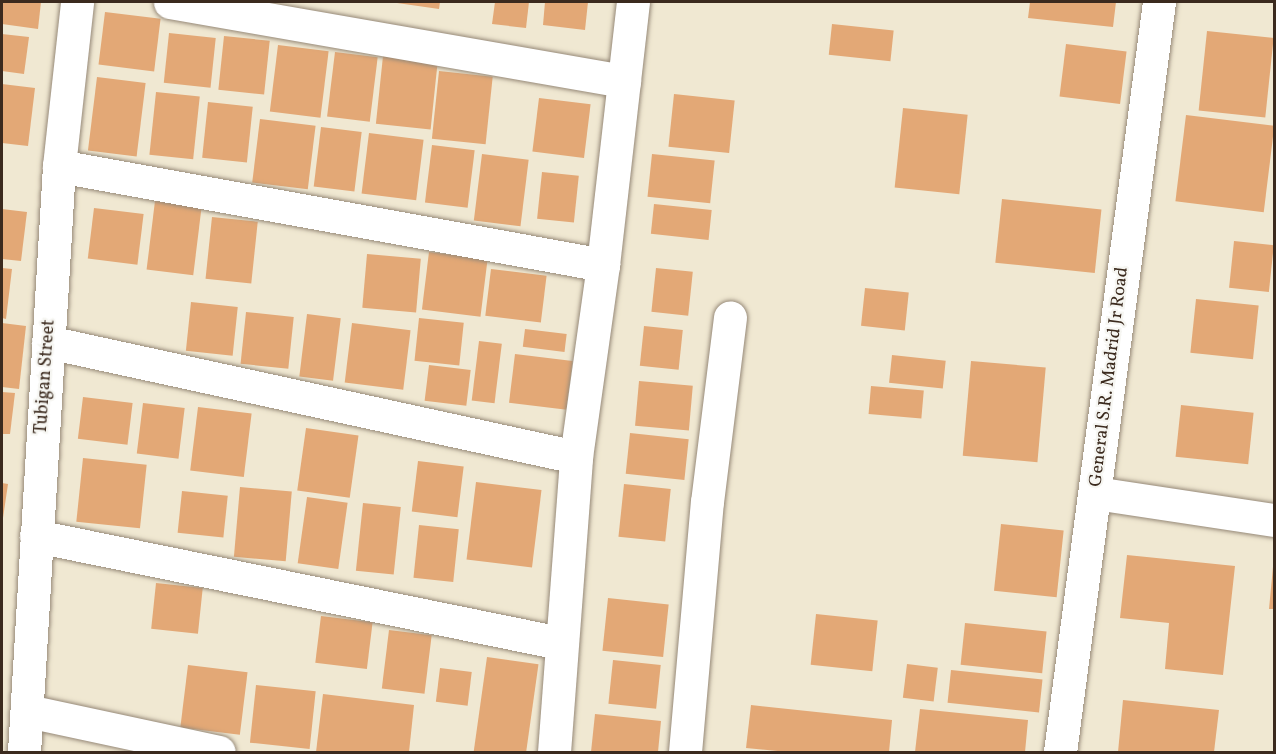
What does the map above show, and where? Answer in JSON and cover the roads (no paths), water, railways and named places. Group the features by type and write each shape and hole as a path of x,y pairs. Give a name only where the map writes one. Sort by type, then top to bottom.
{"street":[{"name":"Tubigan Street","path":"24,753 59,166 77,2"},
{"path":"170,2 624,81"},
{"path":"554,753 560,643 576,457 603,265 633,2"},
{"name":"General S.R. Madrid Jr Road","path":"1060,753 1159,2"},
{"path":"59,166 603,265"},
{"path":"685,753 707,502 730,317"},
{"path":"48,342 576,457"},
{"path":"1095,493 1275,520"},
{"path":"36,536 560,643"},
{"path":"28,711 219,753"}]}
